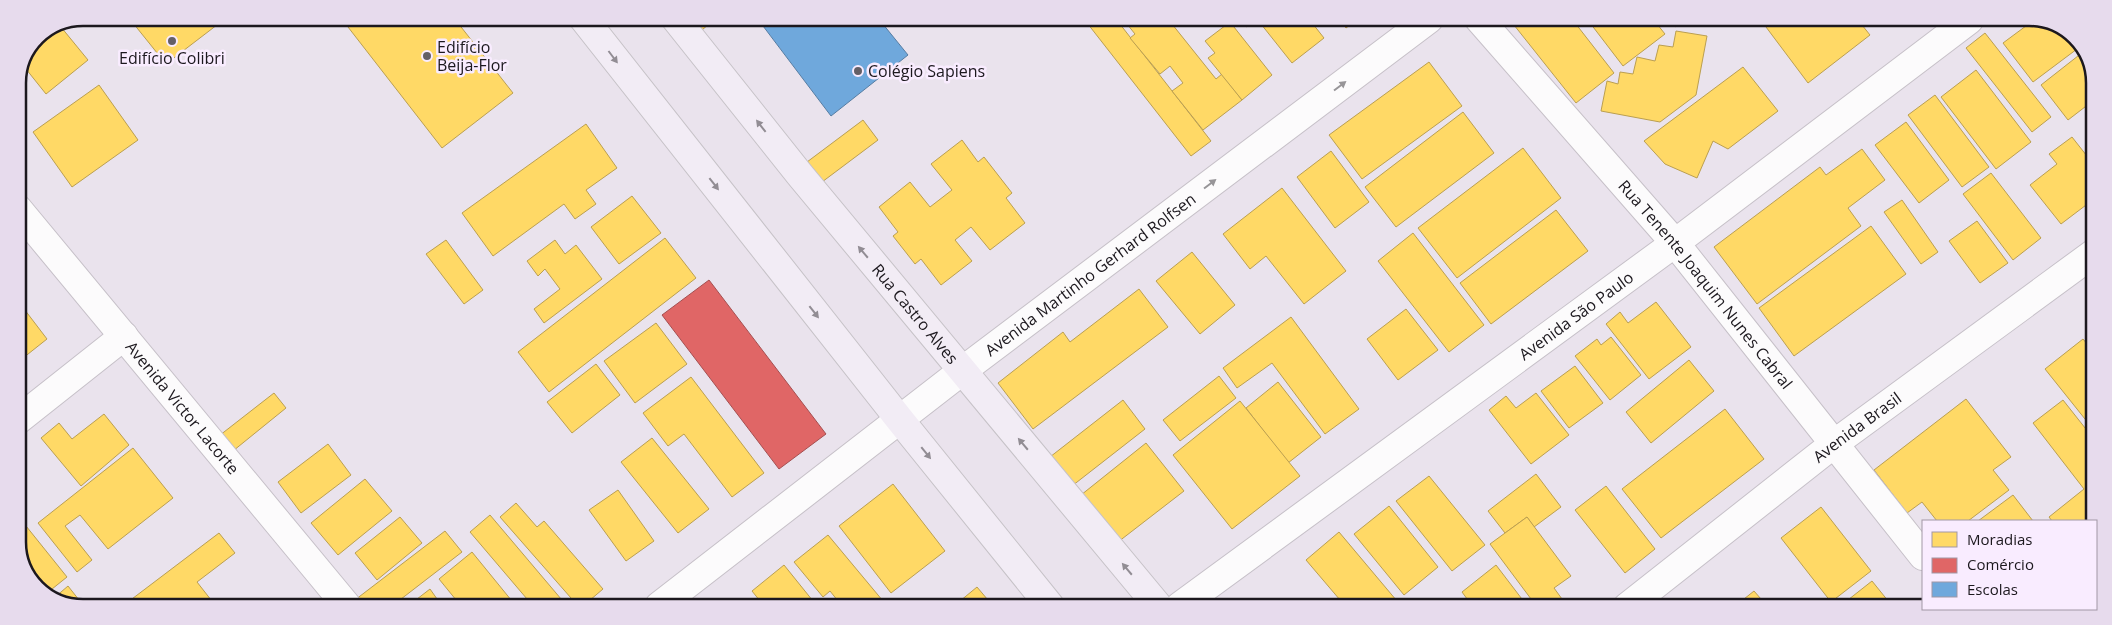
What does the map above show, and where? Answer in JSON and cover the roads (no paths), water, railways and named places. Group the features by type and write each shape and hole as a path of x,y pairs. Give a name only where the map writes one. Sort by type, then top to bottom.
{"main road":[{"path":"589,26 900,420 1044,599"},
{"name":"Rua Castro Alves","path":"681,26 806,183 1152,599"}],"street":[{"name":"Avenida Martinho Gerhard Rolfsen","path":"667,599 962,371 1420,26"},
{"name":"Rua Tenente Joaquim Nunes Cabral","path":"1485,26 1675,243 1922,555"},
{"name":"Avenida São Paulo","path":"1190,599 1675,243 1961,26"},
{"name":"Avenida Victor Lacorte","path":"26,219 341,599"},
{"name":"Avenida Brasil","path":"1637,599 1835,443 2086,259"},
{"path":"26,414 124,336"}],"place":[{"name":"Edifício Colibri","path":"172,41"},
{"name":"Edifício Beija-Flor","path":"427,56"},
{"name":"Colégio Sapiens","path":"858,71"}]}
